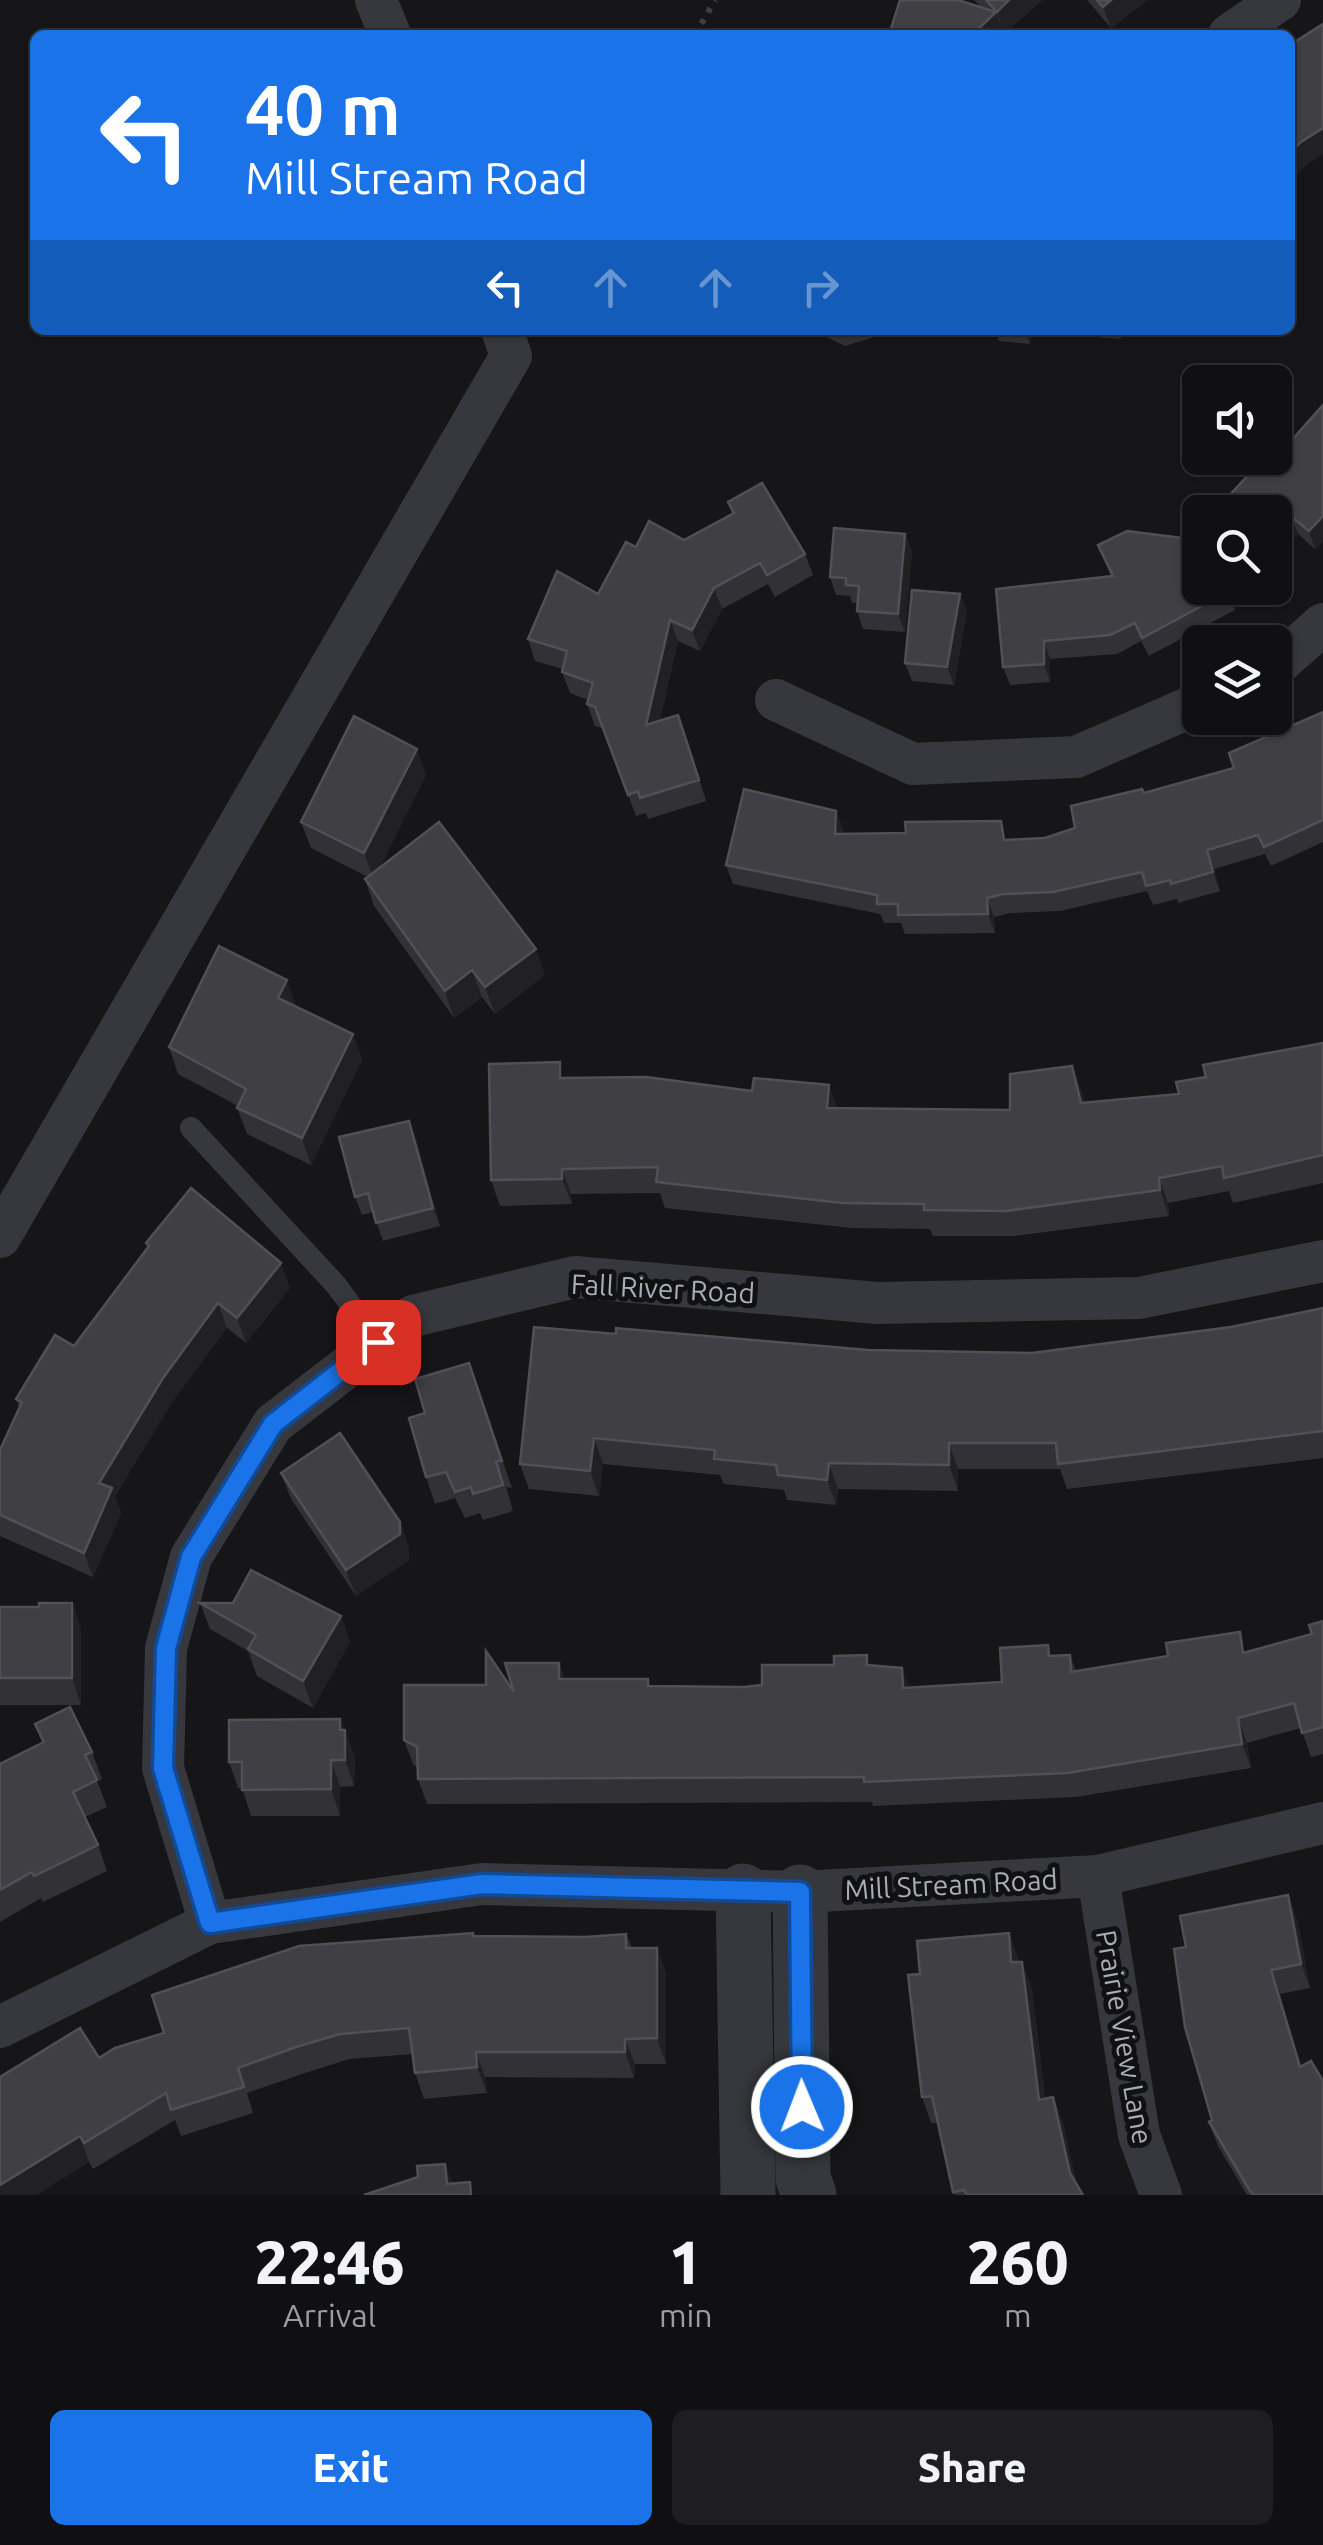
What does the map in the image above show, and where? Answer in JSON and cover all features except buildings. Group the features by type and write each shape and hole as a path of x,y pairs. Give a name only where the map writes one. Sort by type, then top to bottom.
{"street":[{"path":"376,0 388,30"},
{"path":"1236,30 1280,0"},
{"path":"0,1236 511,356 504,335"},
{"path":"1292,652 1323,624"},
{"path":"776,700 913,764 1076,757 1182,711"},
{"name":"Fall River Road","path":"210,1923 163,1768 166,1648 191,1557 273,1424 414,1316 575,1277 878,1304 1138,1298 1323,1261"},
{"name":"Mill Stream Road","path":"0,2027 210,1923 482,1884 800,1892 1098,1876 1323,1823"},
{"name":"Prairie View Lane","path":"1098,1876 1138,2135 1161,2195"},
{"path":"743,1891 748,2195"},
{"path":"800,1892 804,2178 809,2195"}],"lane":[{"path":"192,1128 336,1285 378,1342"}],"path":[{"path":"698,30 715,0"}],"route":[{"path":"378,1342 273,1424 191,1557 166,1648 163,1768 210,1923 482,1884 800,1892 802,2107"}]}
